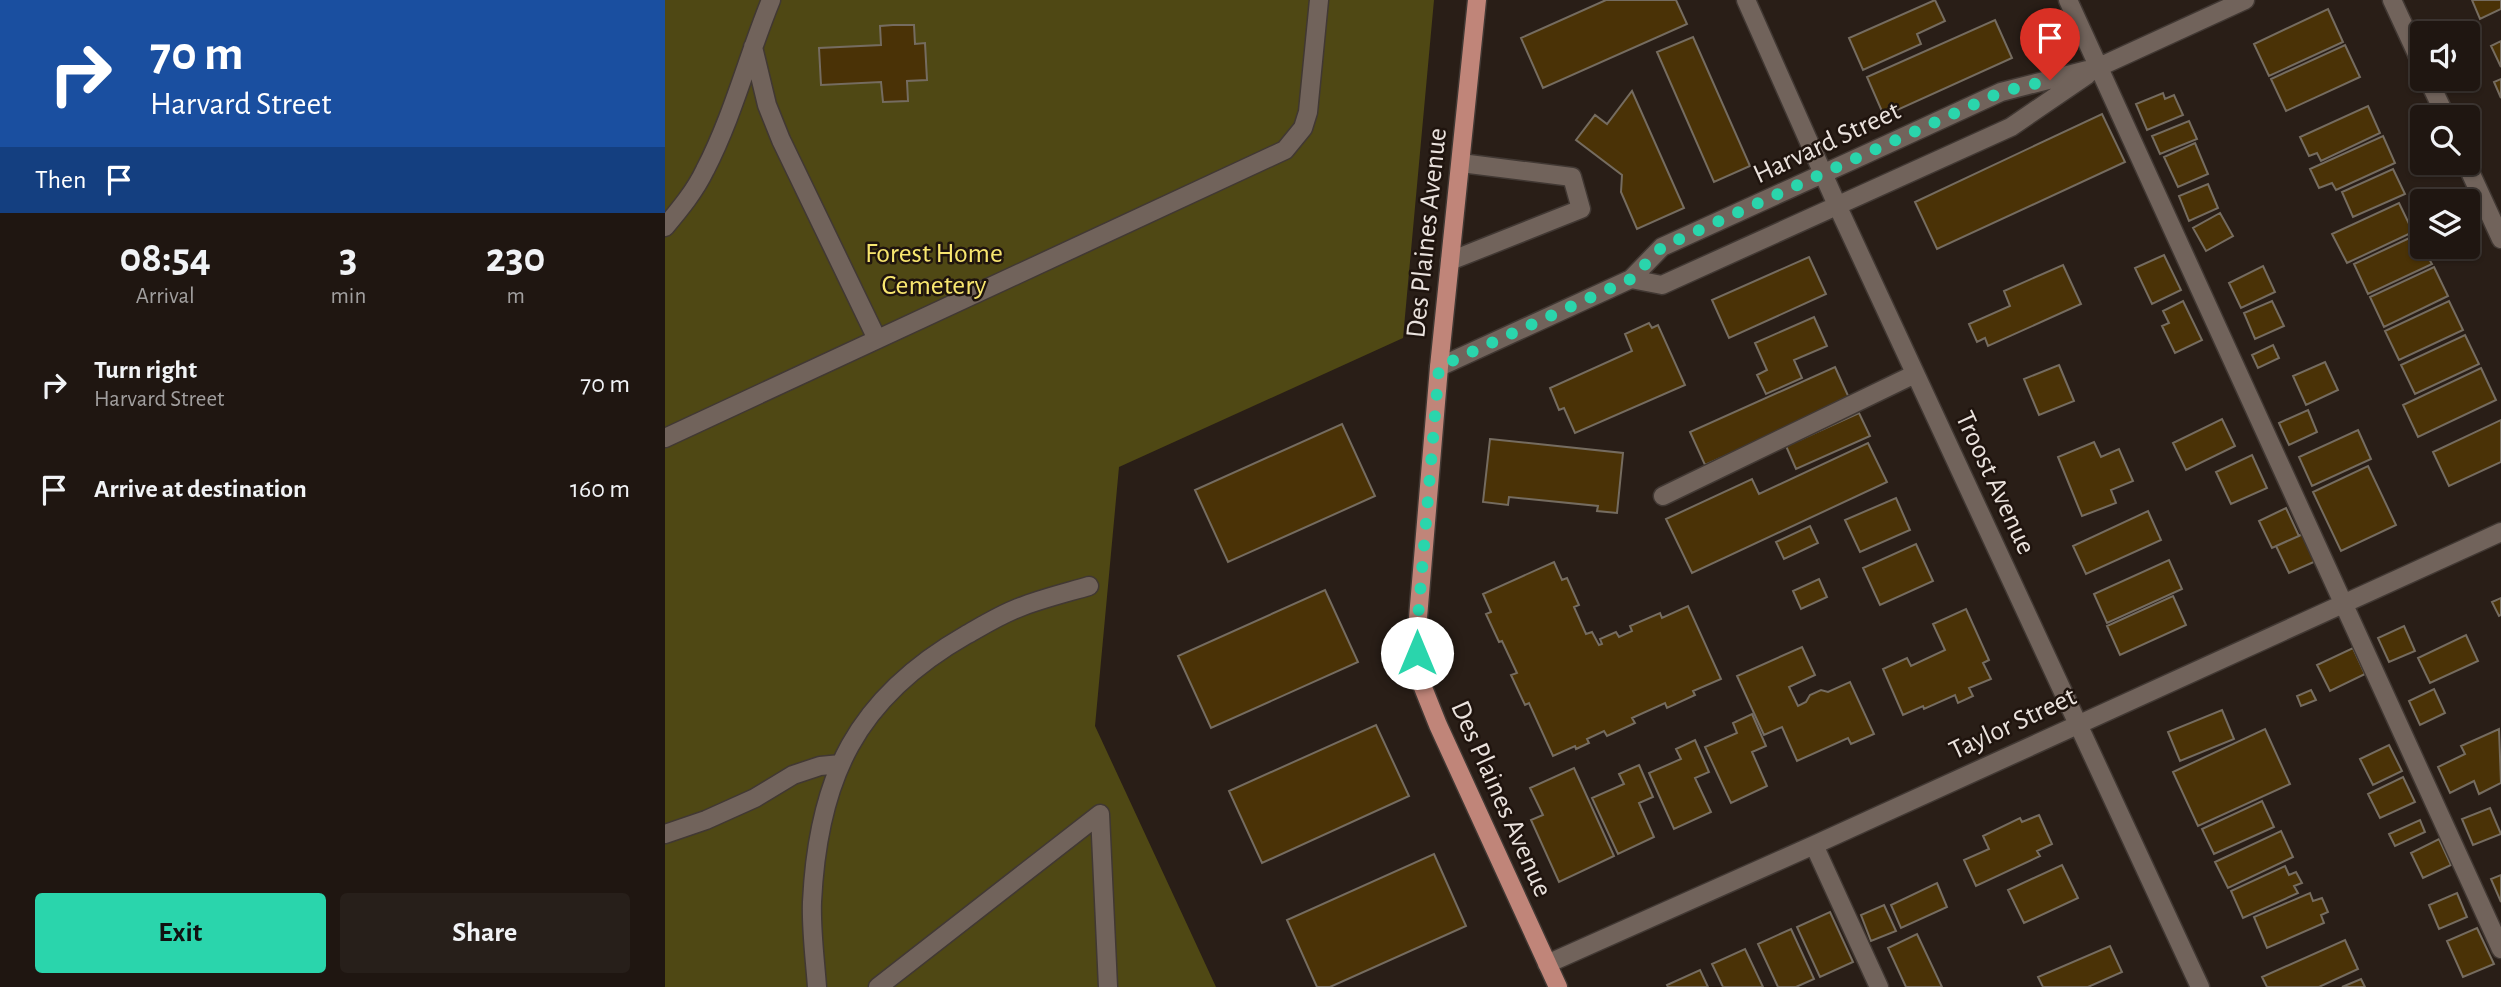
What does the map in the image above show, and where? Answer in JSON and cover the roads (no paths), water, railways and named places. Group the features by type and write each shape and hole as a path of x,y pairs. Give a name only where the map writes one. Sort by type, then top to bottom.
{"main road":[{"name":"Des Plaines Avenue","path":"1478,0 1439,367 1416,642 1422,685 1438,725 1558,987"}],"street":[{"path":"665,227 705,172 722,134 771,0"},
{"path":"665,438 1285,150 1303,128 1308,112 1319,0"},
{"name":"Troost Avenue","path":"1746,0 1837,205 2200,987"},
{"path":"2068,0 2501,949"},
{"name":"Harvard Street","path":"1631,279 1662,285 2011,127 2099,67 2245,0"},
{"path":"2392,0 2410,39"},
{"path":"753,47 767,105 781,140 877,339"},
{"name":"Harvard Street","path":"1439,367 1631,279 1662,247 2001,92 2099,67"},
{"path":"1450,261 1581,209 1572,177 1461,163"},
{"path":"2472,175 2501,239"},
{"path":"1663,496 1915,374"},
{"name":"Taylor Street","path":"1547,964 2501,532"},
{"path":"817,987 812,904 817,847 826,802 841,764 863,724 881,699 908,673 937,651 1017,608 1089,586"},
{"path":"665,834 706,820 755,798 793,775 820,766 841,764"},
{"path":"878,987 1100,814 1108,987"},
{"path":"1814,845 1879,987"}],"park label":[{"name":"Forest Home Cemetery","path":"934,270"}]}
